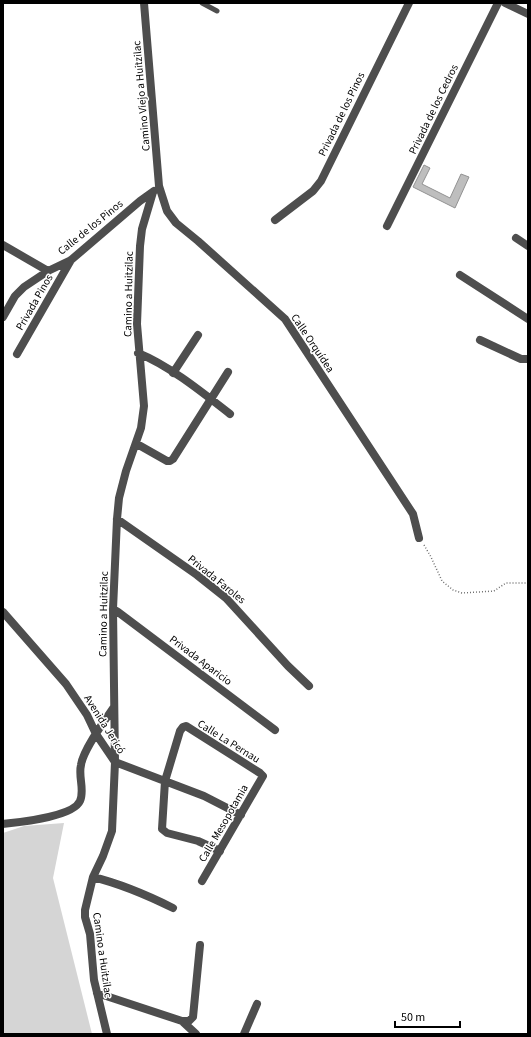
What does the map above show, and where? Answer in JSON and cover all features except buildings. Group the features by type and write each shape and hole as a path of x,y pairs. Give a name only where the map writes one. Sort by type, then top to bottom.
{"street":[{"name":"Camino Viejo a Huitzilac","path":"144,3 156,189"},
{"name":"Privada de los Pinos","path":"274,220 313,191 321,181 408,3"},
{"name":"Privada de los Cedros","path":"387,226 498,3"},
{"path":"505,3 528,14"},
{"name":"Calle de los Pinos","path":"3,317 18,292 29,282 71,260 156,189"},
{"name":"Camino a Huitzilac","path":"107,1034 94,980 90,934 85,917 85,910 93,877 103,856 112,831 115,762 113,609 117,519 121,491 126,471 142,428 144,406 138,353 137,324 140,246 142,229 156,189"},
{"name":"Calle Orquídea","path":"156,189 167,211 176,223 204,246 285,319 413,514 419,538"},
{"path":"516,238 528,246"},
{"path":"3,246 48,271"},
{"name":"Privada Pinos","path":"17,354 71,260"},
{"path":"460,275 528,319"},
{"path":"173,372 198,335"},
{"path":"480,340 521,359 528,359"},
{"path":"138,353 151,358 173,372 230,414"},
{"path":"136,444 167,461 173,459 228,372"},
{"name":"Privada Faroles","path":"117,519 197,575 226,598 308,686"},
{"name":"Privada Aparicio","path":"113,609 275,730"},
{"name":"Avenida Jericó","path":"3,612 66,684 87,715 96,734 115,762 204,796 241,814"},
{"path":"3,824 38,820 74,809 77,806 82,789 80,774 81,764 96,734 114,707"},
{"name":"Calle La Pernau","path":"165,781 180,730 186,726 263,776"},
{"name":"Calle Mesopotamia","path":"202,881 263,776"},
{"path":"165,781 161,826 164,832 198,841 220,851"},
{"path":"93,877 116,883 150,896 173,908"},
{"path":"97,993 182,1021 189,1021 193,1017 200,945"},
{"path":"244,1034 257,1004"},
{"path":"182,1021 196,1034"}],"lane":[{"path":"202,3 217,11"}],"path":[{"path":"419,538 431,557 442,581 453,590 462,593 474,591 494,591 506,583 528,583"}],"shaded area":[{"path":"64,823 53,878 92,1034 3,1034 3,833 24,826"}]}
